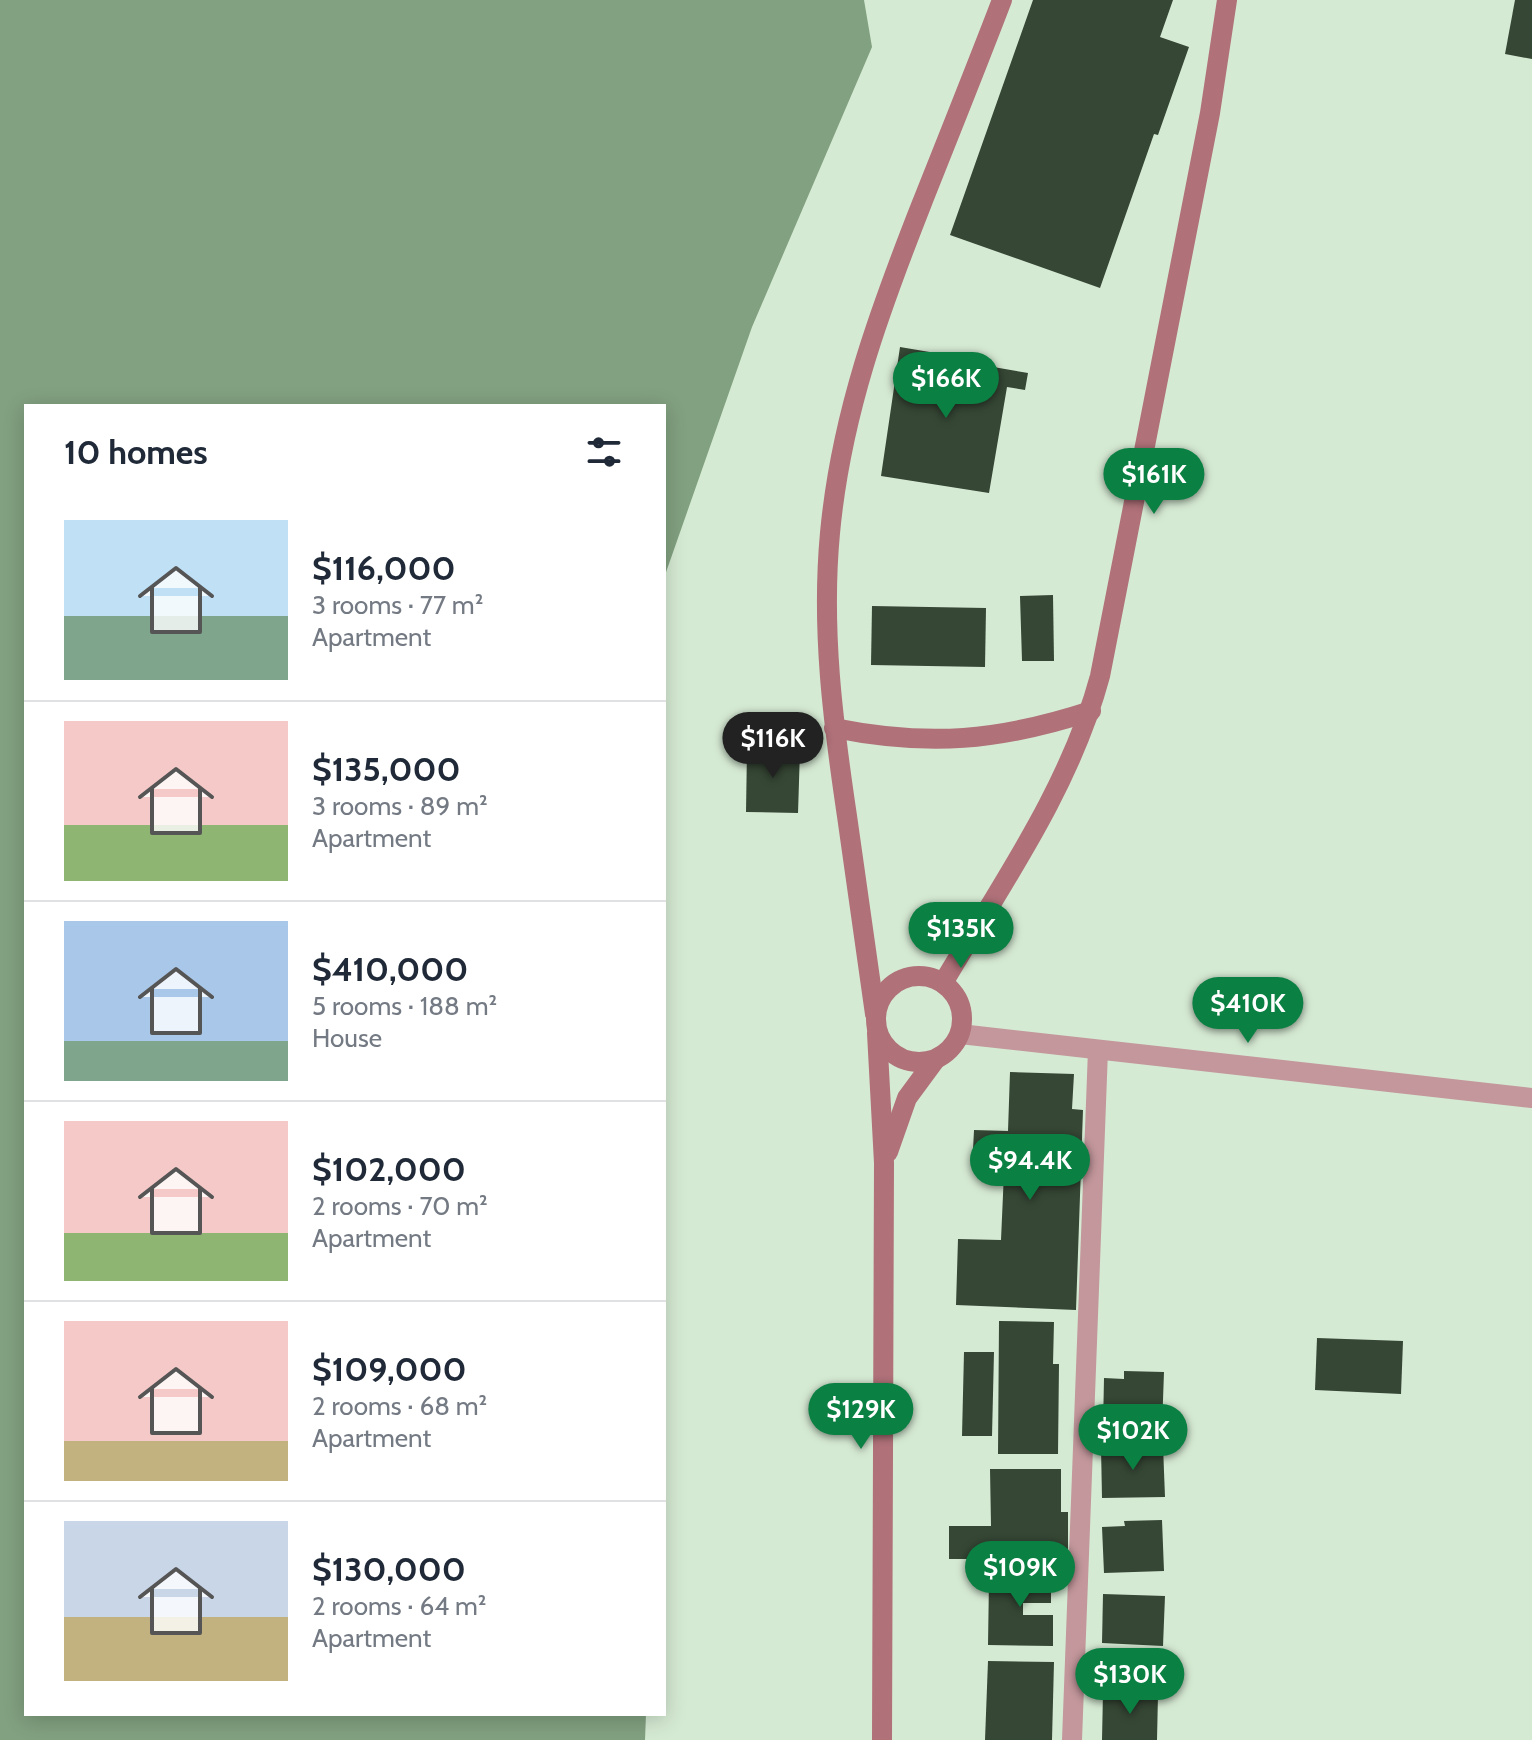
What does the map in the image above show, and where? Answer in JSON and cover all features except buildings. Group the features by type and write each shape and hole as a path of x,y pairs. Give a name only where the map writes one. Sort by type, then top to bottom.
{"main road":[{"path":"882,1740 884,1163 876,1024 827,660 826,597 830,534 838,472 866,350 1002,0"},
{"path":"943,983 1041,817 1068,766 1091,711 1210,113 1227,0"},
{"path":"834,728 877,737 963,739 1007,734 1091,711"},
{"path":"884,1163 907,1098 935,1060 954,1045 960,1034 962,1011 951,990 929,977 914,976 900,980 888,988 879,1000 876,1024 890,1052 900,1059 923,1063 935,1060"}],"street":[{"path":"960,1034 1532,1098"},
{"path":"1072,1740 1098,1050"}],"shaded area":[{"path":"0,0 864,0 872,47 752,327 666,572 666,404 24,404 24,1716 646,1716 645,1740 0,1740"}]}
